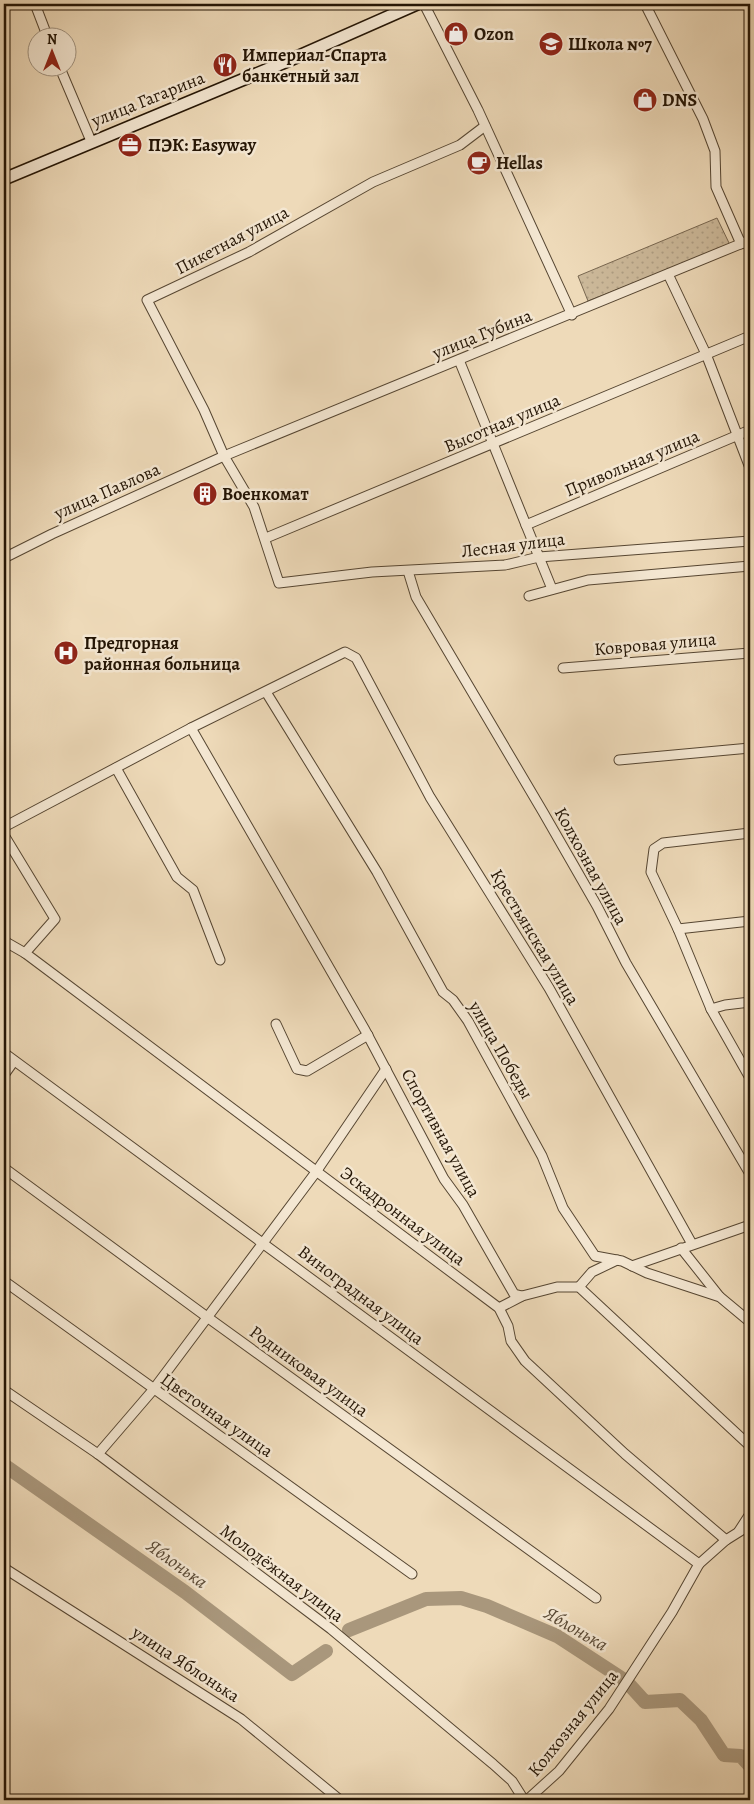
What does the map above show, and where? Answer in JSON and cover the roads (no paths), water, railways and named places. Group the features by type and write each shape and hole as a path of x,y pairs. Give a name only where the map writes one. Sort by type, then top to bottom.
{"street":[{"path":"35,4 44,28"},
{"name":"улица Гагарина","path":"4,179 91,141 290,60 404,6 417,4"},
{"path":"424,4 485,126 572,315"},
{"path":"645,4 703,119 715,151 716,187 741,244"},
{"path":"64,78 91,141"},
{"name":"Пикетная улица","path":"224,456 204,410 147,300 249,252 373,182 460,145 485,126"},
{"name":"улица Губина","path":"224,456 572,315 750,240"},
{"path":"668,274 706,354 750,468"},
{"name":"Высотная улица","path":"266,538 750,336"},
{"path":"459,360 552,589"},
{"name":"Привольная улица","path":"526,525 750,430"},
{"path":"224,456 254,508 266,538"},
{"name":"улица Павлова","path":"4,558 52,534 224,456"},
{"name":"Лесная улица","path":"266,538 279,583 372,572 505,565 539,557 750,541"},
{"path":"529,596 588,580 750,566"},
{"name":"Колхозная улица","path":"408,571 416,597 543,812 597,906 631,971 750,1174"},
{"name":"Крестьянская улица","path":"266,692 345,652 356,658 430,797 549,988 692,1244"},
{"name":"Ковровая улица","path":"563,668 750,653"},
{"path":"4,827 190,728 266,692"},
{"name":"улица Победы","path":"266,692 377,872 444,992 453,1000 468,1022 542,1156 563,1208 595,1256 616,1260 720,1297 750,1322"},
{"name":"Спортивная улица","path":"190,728 368,1035 444,1179 462,1205 514,1294 522,1296"},
{"path":"619,760 750,748"},
{"path":"116,768 177,877 194,890 220,960"},
{"path":"750,833 663,843 654,849 651,872 678,929 710,1010 750,1078"},
{"path":"4,835 55,918 24,953"},
{"path":"678,929 750,921"},
{"name":"Эскадронная улица","path":"4,941 24,953 499,1308 508,1326 511,1341 525,1361 625,1454 726,1540"},
{"path":"710,1010 725,1005 750,1002"},
{"path":"276,1024 297,1069 307,1071 368,1035"},
{"name":"Виноградная улица","path":"4,1053 698,1564"},
{"path":"4,1075 14,1061"},
{"path":"98,1454 153,1390 316,1172 386,1069"},
{"name":"Родниковая улица","path":"4,1168 206,1317 596,1598"},
{"path":"632,1266 750,1224"},
{"path":"681,1248 720,1297"},
{"path":"579,1287 592,1272 616,1260"},
{"name":"Цветочная улица","path":"4,1281 153,1390 412,1574"},
{"path":"499,1308 522,1296 557,1287 579,1287 750,1446"},
{"name":"Молодёжная улица","path":"4,1390 98,1454 331,1629 493,1764 512,1781 526,1800"},
{"path":"737,1534 750,1514"},
{"name":"Колхозная улица","path":"526,1800 559,1771 609,1709 672,1612 698,1564 726,1540 750,1525"},
{"name":"улица Яблонька","path":"4,1568 241,1719 340,1800"}],"waterway":[{"name":"Яблонька","path":"4,1465 185,1592 292,1674 326,1651"},
{"name":"Яблонька","path":"349,1630 426,1599 461,1598 487,1606 557,1636 626,1681 645,1702 680,1700 701,1720 724,1755 741,1756 750,1766"}],"place":[{"name":"Ozon","path":"456,34"},
{"name":"Школа №7","path":"551,44"},
{"name":"Империал-Спарта банкетный зал","path":"225,65"},
{"name":"DNS","path":"645,100"},
{"name":"ПЭК: Easyway","path":"130,145"},
{"name":"Hellas","path":"479,163"},
{"name":"Военкомат","path":"205,494"},
{"name":"Предгорная районная больница","path":"66,653"}]}
